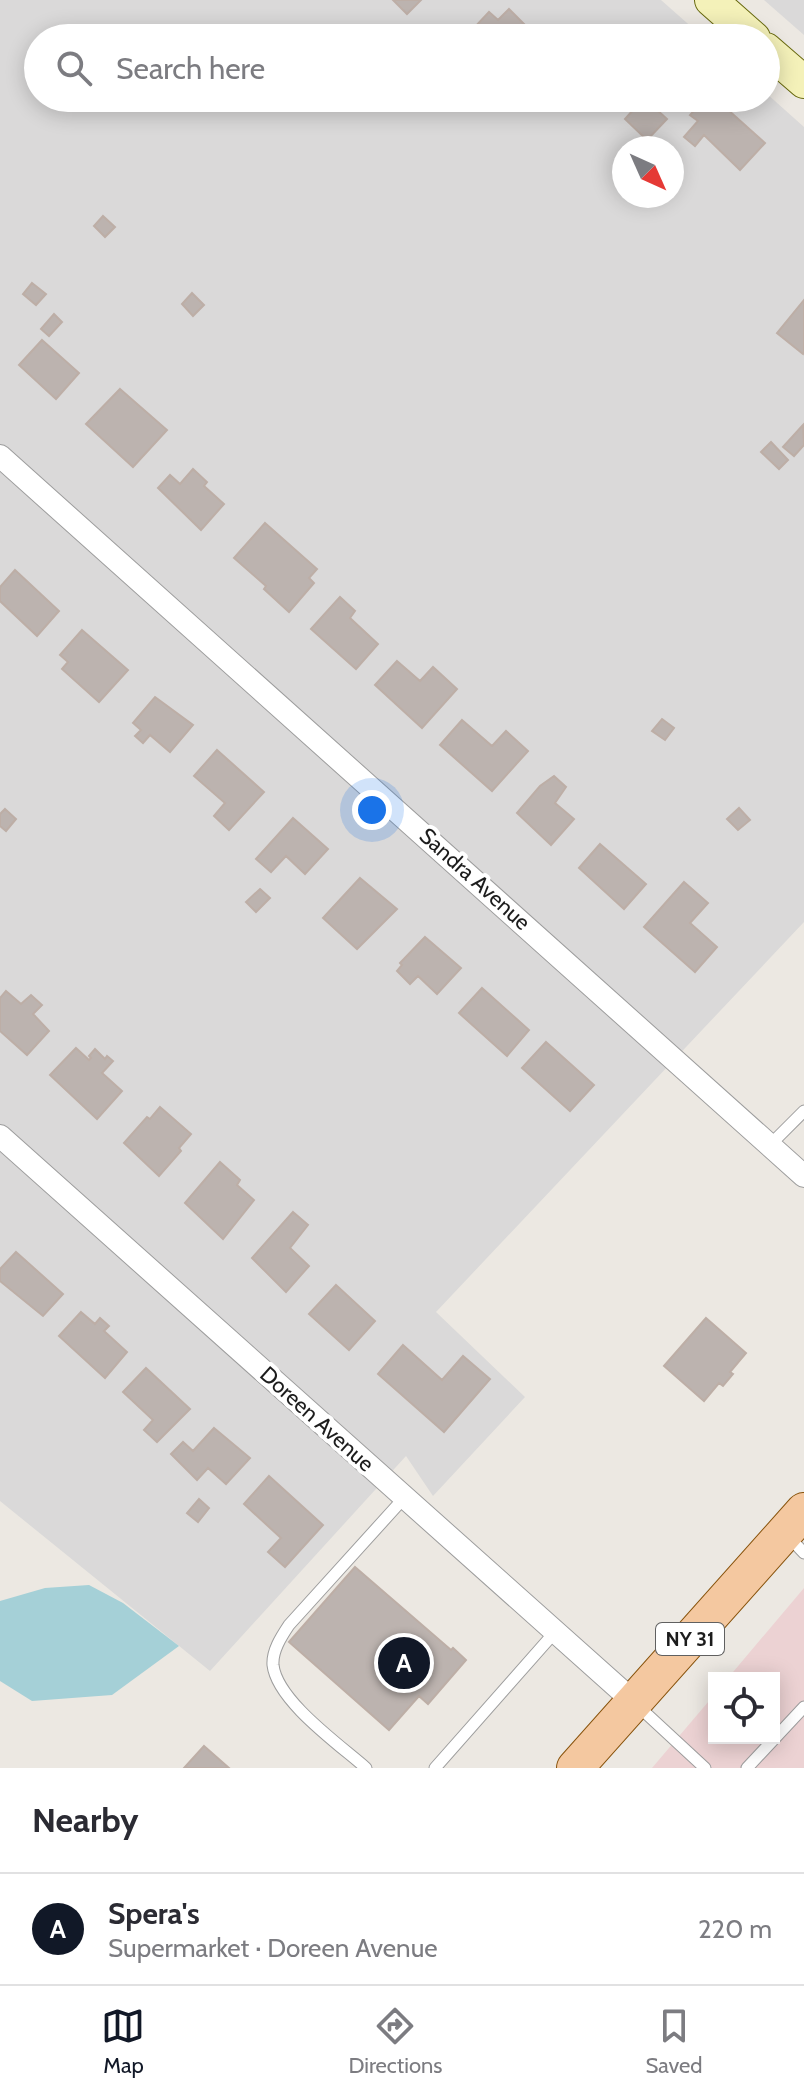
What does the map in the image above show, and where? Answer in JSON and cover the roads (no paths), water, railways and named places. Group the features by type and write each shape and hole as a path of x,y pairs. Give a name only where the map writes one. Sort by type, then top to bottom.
{"main road":[{"name":"NY 31","path":"575,1768 797,1532"}],"street":[{"path":"711,0 738,24"},
{"path":"780,61 804,82"},
{"name":"Sandra Avenue","path":"0,456 804,1176"},
{"name":"Doreen Avenue","path":"0,1136 634,1702"}],"lane":[{"path":"770,1145 804,1111"},
{"path":"366,1768 293,1702 279,1683 273,1664 277,1643 289,1625 404,1498"},
{"path":"440,1766 555,1632"},
{"path":"634,1702 705,1768"},
{"path":"747,1768 804,1707"}],"water":[{"path":"89,1585 123,1603 179,1646 112,1695 32,1701 0,1681 0,1601 45,1588"}],"place":[{"name":"Spera's","path":"404,1663"}]}
